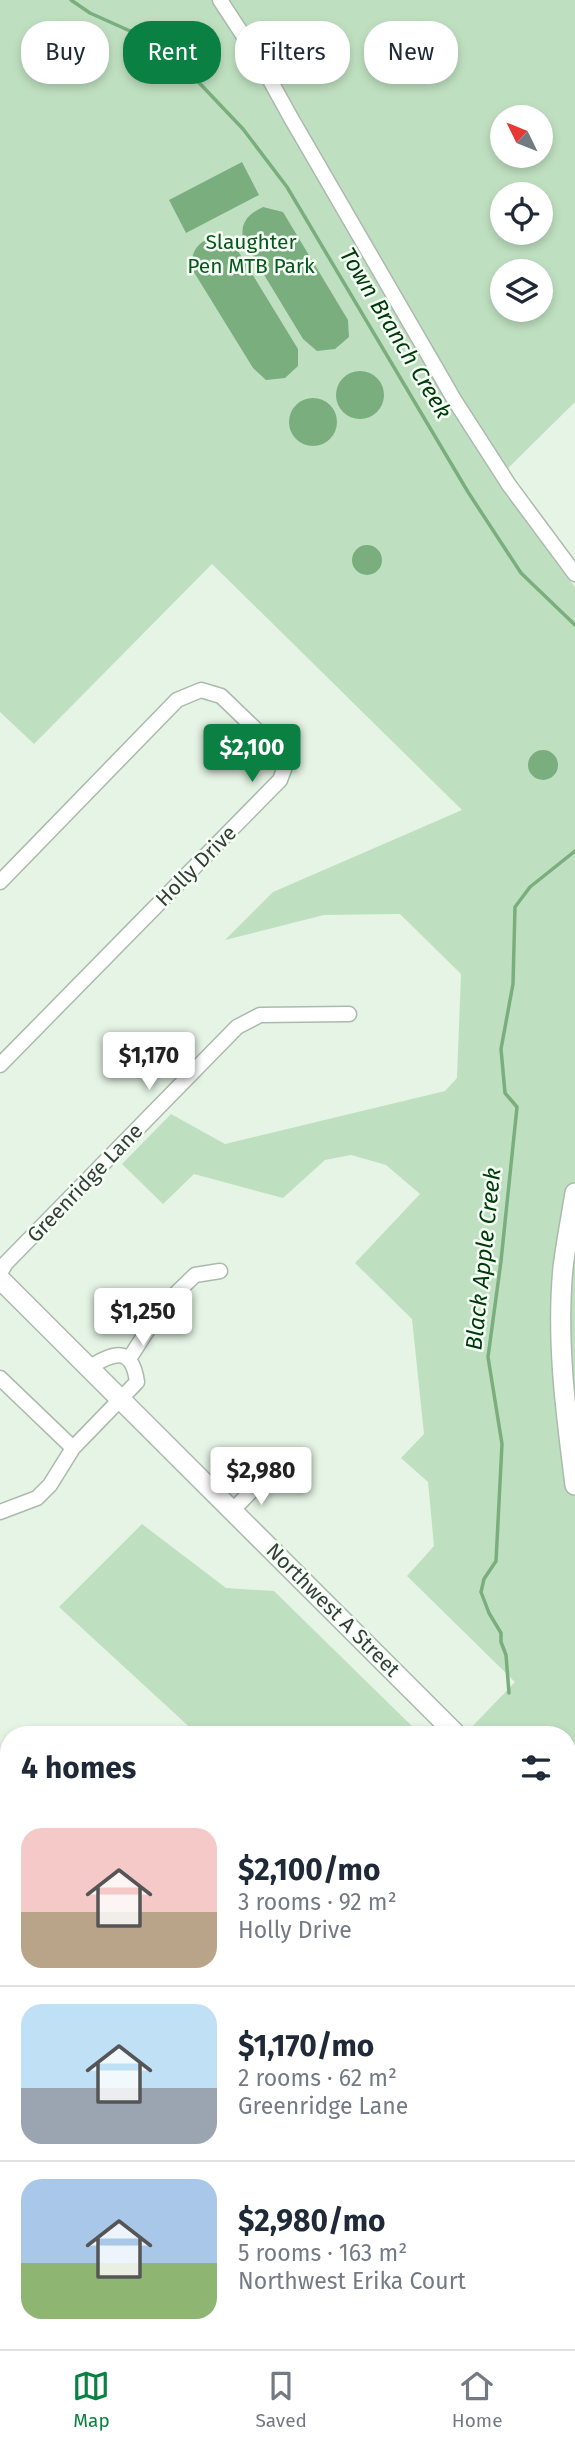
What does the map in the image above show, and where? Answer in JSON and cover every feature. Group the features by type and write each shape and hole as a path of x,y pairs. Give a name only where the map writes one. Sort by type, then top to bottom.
{"street":[{"path":"220,0 256,54 455,401 509,485 575,574"},
{"name":"Holly Drive","path":"0,882 177,700 201,690 221,696 272,746 286,764 280,780 0,1065"},
{"name":"Greenridge Lane","path":"0,1273 6,1263 237,1027 260,1015 349,1014"},
{"path":"575,1193 563,1269 561,1336 575,1485"},
{"path":"129,1359 163,1306 195,1275 220,1271"},
{"name":"Northwest A Street","path":"0,1279 448,1726"},
{"path":"0,1511 37,1498 50,1485 73,1448 136,1382 135,1368 129,1359 116,1354 104,1357 90,1367"},
{"path":"0,1378 73,1448"},
{"path":"233,1510 264,1479"}],"green space":[{"name":"Slaughter Pen MTB Park","path":"0,0 575,0 575,402 497,479 575,587 575,1726 473,1726 515,1682 407,1576 434,1546 428,1482 401,1458 424,1434 412,1319 355,1263 420,1194 386,1165 351,1155 325,1160 283,1198 194,1174 163,1204 122,1164 171,1114 225,1144 445,1091 457,1078 461,974 400,914 324,915 225,940 273,892 462,810 212,564 34,744 0,712"},
{"path":"142,1524 226,1588 274,1591 412,1726 188,1726 59,1607"}],"shaded area":[{"path":"242,162 259,195 186,233 169,200"},
{"path":"263,207 283,212 348,320 349,337 335,349 317,351 303,339 243,240 246,219"},
{"path":"213,236 232,241 298,349 298,366 285,378 266,380 253,368 192,269 192,257 196,248"},
{"path":"360,371 377,378 384,395 377,412 360,419 343,412 336,395 343,378"},
{"path":"313,398 330,405 337,422 330,439 313,446 296,439 289,422 296,405"},
{"path":"367,545 378,549 382,560 378,571 367,575 356,571 352,560 356,549"},
{"path":"543,750 554,754 558,765 554,776 543,780 532,776 528,765 532,754"}],"waterway":[{"name":"Town Branch Creek","path":"71,0 90,13 130,31 188,71 243,129 287,187 468,492 521,573 575,625"},
{"name":"Black Apple Creek","path":"509,1693 501,1633 481,1592 484,1579 496,1561 502,1444 488,1357 517,1107 505,1093 501,1049 513,984 515,907 530,887 575,851"}]}
